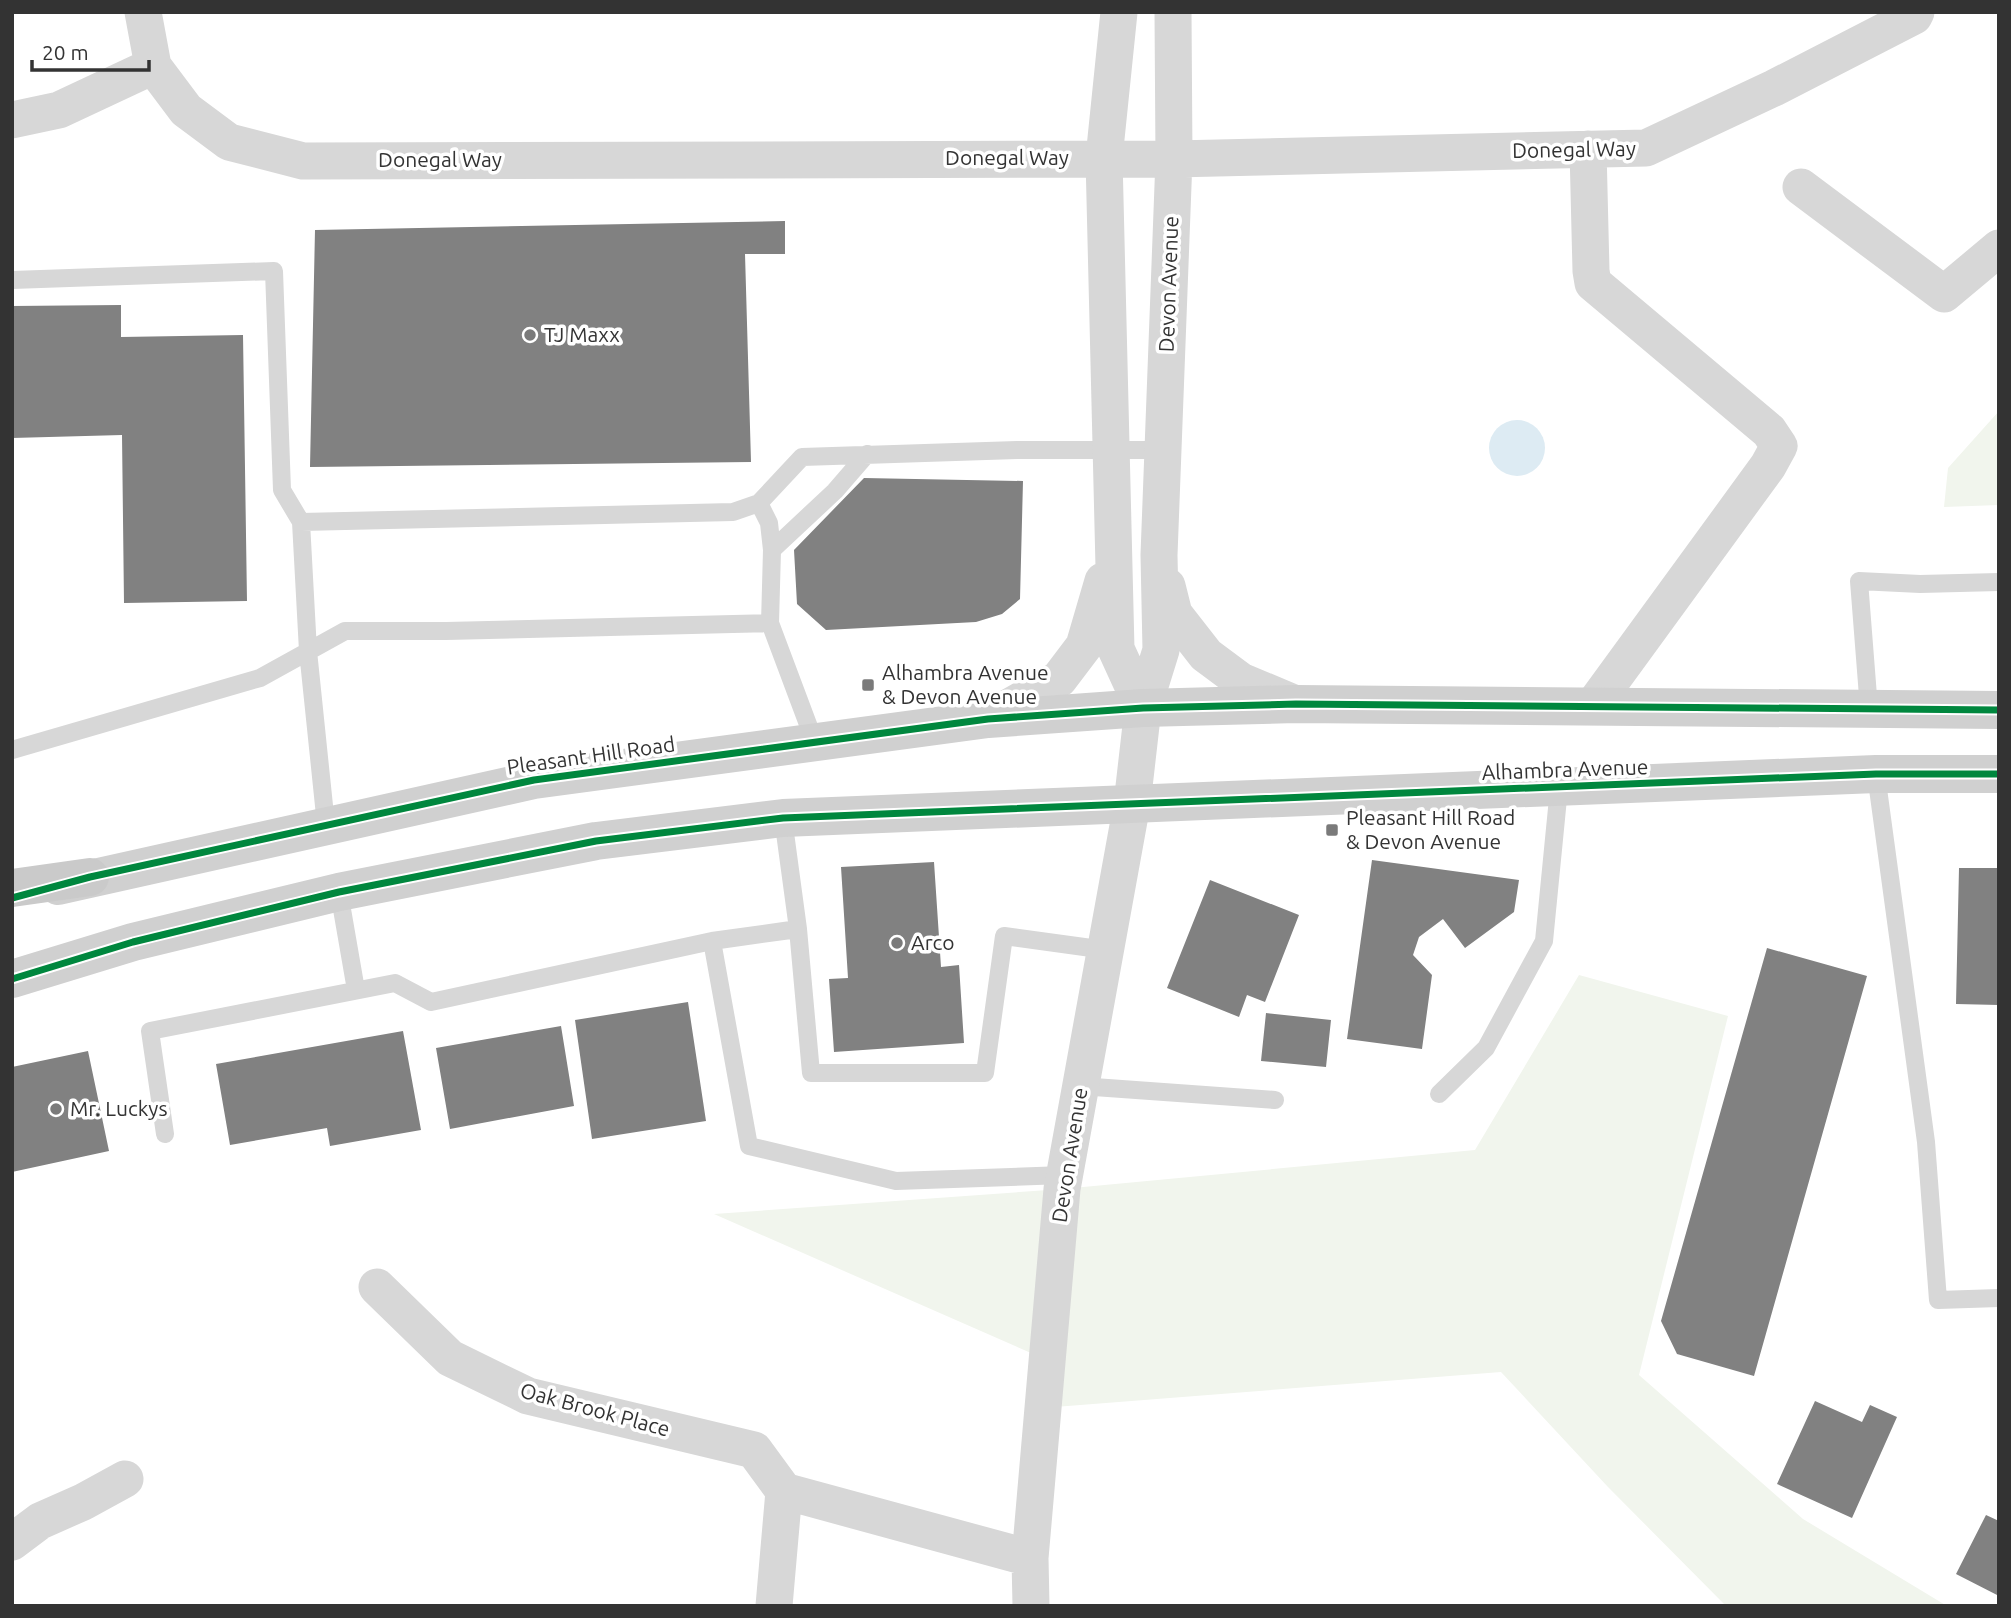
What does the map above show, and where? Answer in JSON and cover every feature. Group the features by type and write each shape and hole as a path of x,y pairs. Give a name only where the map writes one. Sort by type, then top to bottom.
{"main road":[{"path":"1143,708 1296,704 1999,710"},
{"name":"Pleasant Hill Road","path":"12,898 90,877 534,780 988,719 1143,708"},
{"name":"Alhambra Avenue","path":"1132,804 1876,775 1999,774"},
{"path":"12,979 133,942 339,892 596,841 783,817 1132,804"},
{"path":"12,888 90,877"}],"street":[{"name":"Donegal Way","path":"143,12 153,66 186,110 229,142 303,161 1174,159 1646,148 1774,88 1914,16 1916,12"},
{"path":"1119,12 1104,158 1116,649 1143,708"},
{"name":"Devon Avenue","path":"1031,1606 1030,1558 1064,1175 1132,804 1143,708 1160,650 1159,555 1174,159 1173,12"},
{"path":"12,120 59,110 153,66"},
{"path":"1588,149 1593,283 1769,431 1779,446 1768,466 1593,706"},
{"path":"1801,187 1944,294 1999,248"},
{"path":"988,719 1059,679 1084,646 1113,547"},
{"name":"Devon Avenue","path":"1159,555 1174,614 1206,655 1241,681 1296,704"},
{"name":"Oak Brook Place","path":"377,1287 450,1358 528,1396 754,1450 784,1490"},
{"path":"12,1542 40,1521 125,1479"},
{"path":"775,1606 784,1490 1030,1558"}],"lane":[{"path":"12,279 274,271 282,490 300,522 308,651 326,825"},
{"path":"300,522 733,512 759,503 802,457 1163,450"},
{"path":"772,550 835,491 867,454"},
{"path":"759,503 769,523 772,550 770,623 814,743"},
{"path":"1869,709 1859,581 1920,584 1999,582"},
{"path":"12,750 260,678 345,631 770,623"},
{"path":"1876,775 1926,1142 1938,1300 1999,1298"},
{"path":"1439,1094 1486,1048 1544,941 1559,788"},
{"path":"783,817 798,929 811,1073 985,1073 1004,936 1106,950"},
{"path":"339,892 356,990"},
{"path":"165,1134 150,1031 395,983 431,1002 712,941 798,929"},
{"path":"712,941 749,1146 896,1181 1064,1175"},
{"path":"1080,1086 1275,1100"}],"shaded area":[{"path":"1999,411 1999,505 1944,507 1948,468"},
{"path":"1517,420 1532,425 1540,433 1545,448 1540,463 1532,471 1517,476 1502,471 1494,463 1489,448 1494,433 1502,425"},
{"path":"1579,975 1728,1016 1639,1375 1803,1519 1947,1606 1726,1606 1608,1487 1501,1372 1042,1408 1047,1360 714,1214 1062,1189 1475,1150"}],"building":[{"name":"TJ Maxx","path":"785,221 785,254 745,254 751,462 310,467 315,230"},
{"path":"121,305 121,337 243,335 247,601 124,603 122,435 12,438 12,306"},
{"path":"864,478 1023,481 1020,599 1002,614 976,622 826,630 797,604 794,550"},
{"path":"1372,860 1519,880 1514,912 1465,948 1443,919 1419,937 1413,955 1432,975 1422,1049 1347,1039"},
{"path":"934,862 941,967 959,965 964,1043 834,1052 829,979 848,978 841,867"},
{"path":"1959,868 1999,868 1999,1005 1956,1004"},
{"path":"1210,880 1299,915 1265,1002 1247,995 1239,1017 1167,988"},
{"path":"1767,948 1867,976 1754,1376 1677,1354 1661,1321"},
{"path":"688,1002 706,1121 592,1139 575,1020"},
{"path":"1266,1013 1331,1020 1326,1067 1261,1061"},
{"path":"561,1026 574,1106 450,1129 436,1048"},
{"path":"403,1031 421,1130 330,1146 327,1128 230,1145 216,1064"},
{"name":"Mr. Luckys","path":"88,1051 109,1151 12,1172 12,1067"},
{"path":"1815,1401 1862,1422 1870,1405 1897,1417 1852,1518 1777,1484"},
{"path":"1986,1515 1999,1521 1999,1596 1956,1574"}],"cycle path":[{"path":"12,898 90,877 534,780 988,719 1143,708 1296,704 1999,710"},
{"path":"12,979 133,942 339,892 596,841 783,818 1876,774 1999,774"}],"place":[{"name":"TJ Maxx","path":"530,335"},
{"name":"Alhambra Avenue & Devon Avenue","path":"868,685"},
{"name":"Pleasant Hill Road & Devon Avenue","path":"1332,830"},
{"name":"Arco","path":"897,943"},
{"name":"Mr. Luckys","path":"56,1109"}]}
